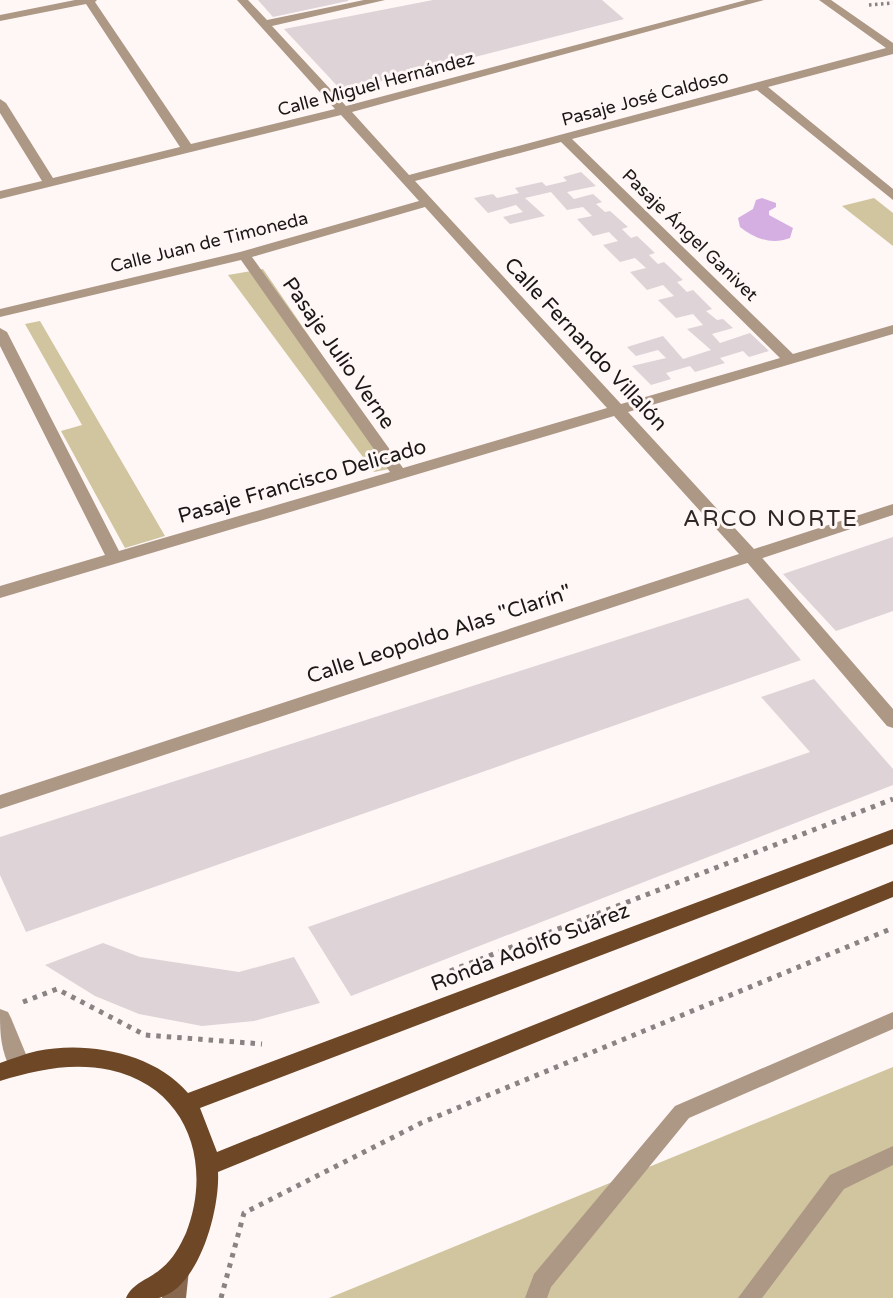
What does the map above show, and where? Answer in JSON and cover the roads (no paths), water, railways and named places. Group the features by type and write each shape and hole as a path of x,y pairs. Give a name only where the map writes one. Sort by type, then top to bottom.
{"main road":[{"name":"Ronda Adolfo Suárez","path":"185,1104 893,836"},
{"path":"210,1166 893,889"},
{"path":"9,1068 66,1055 113,1059 153,1075 185,1104 202,1133 210,1166 206,1214 177,1270 174,1298"},
{"path":"138,1298 177,1270"}],"street":[{"path":"0,18 90,0 188,149"},
{"name":"Calle Fernando Villalón","path":"242,0 751,556 893,721"},
{"path":"264,24 380,0"},
{"name":"Calle Miguel Hernández","path":"0,195 343,111 759,0"},
{"path":"824,0 893,49"},
{"name":"Pasaje José Caldoso","path":"405,180 893,49"},
{"path":"760,85 893,196"},
{"path":"0,103 50,183"},
{"name":"Pasaje Ángel Ganivet","path":"564,138 790,359"},
{"name":"Calle Juan de Timoneda","path":"0,313 244,255 426,203"},
{"name":"Pasaje Julio Verne","path":"244,255 399,474"},
{"name":"Pasaje Francisco Delicado","path":"0,593 893,329"},
{"path":"0,332 115,559"},
{"name":"Calle Leopoldo Alas \"Clarín\"","path":"0,802 893,509"},
{"path":"6,1012 9,1068"}],"lane":[{"path":"536,1298 542,1280 682,1112 893,1020"},
{"path":"749,1298 836,1182 893,1155"}],"district":[{"name":"ARCO NORTE","path":"771,518"}]}
